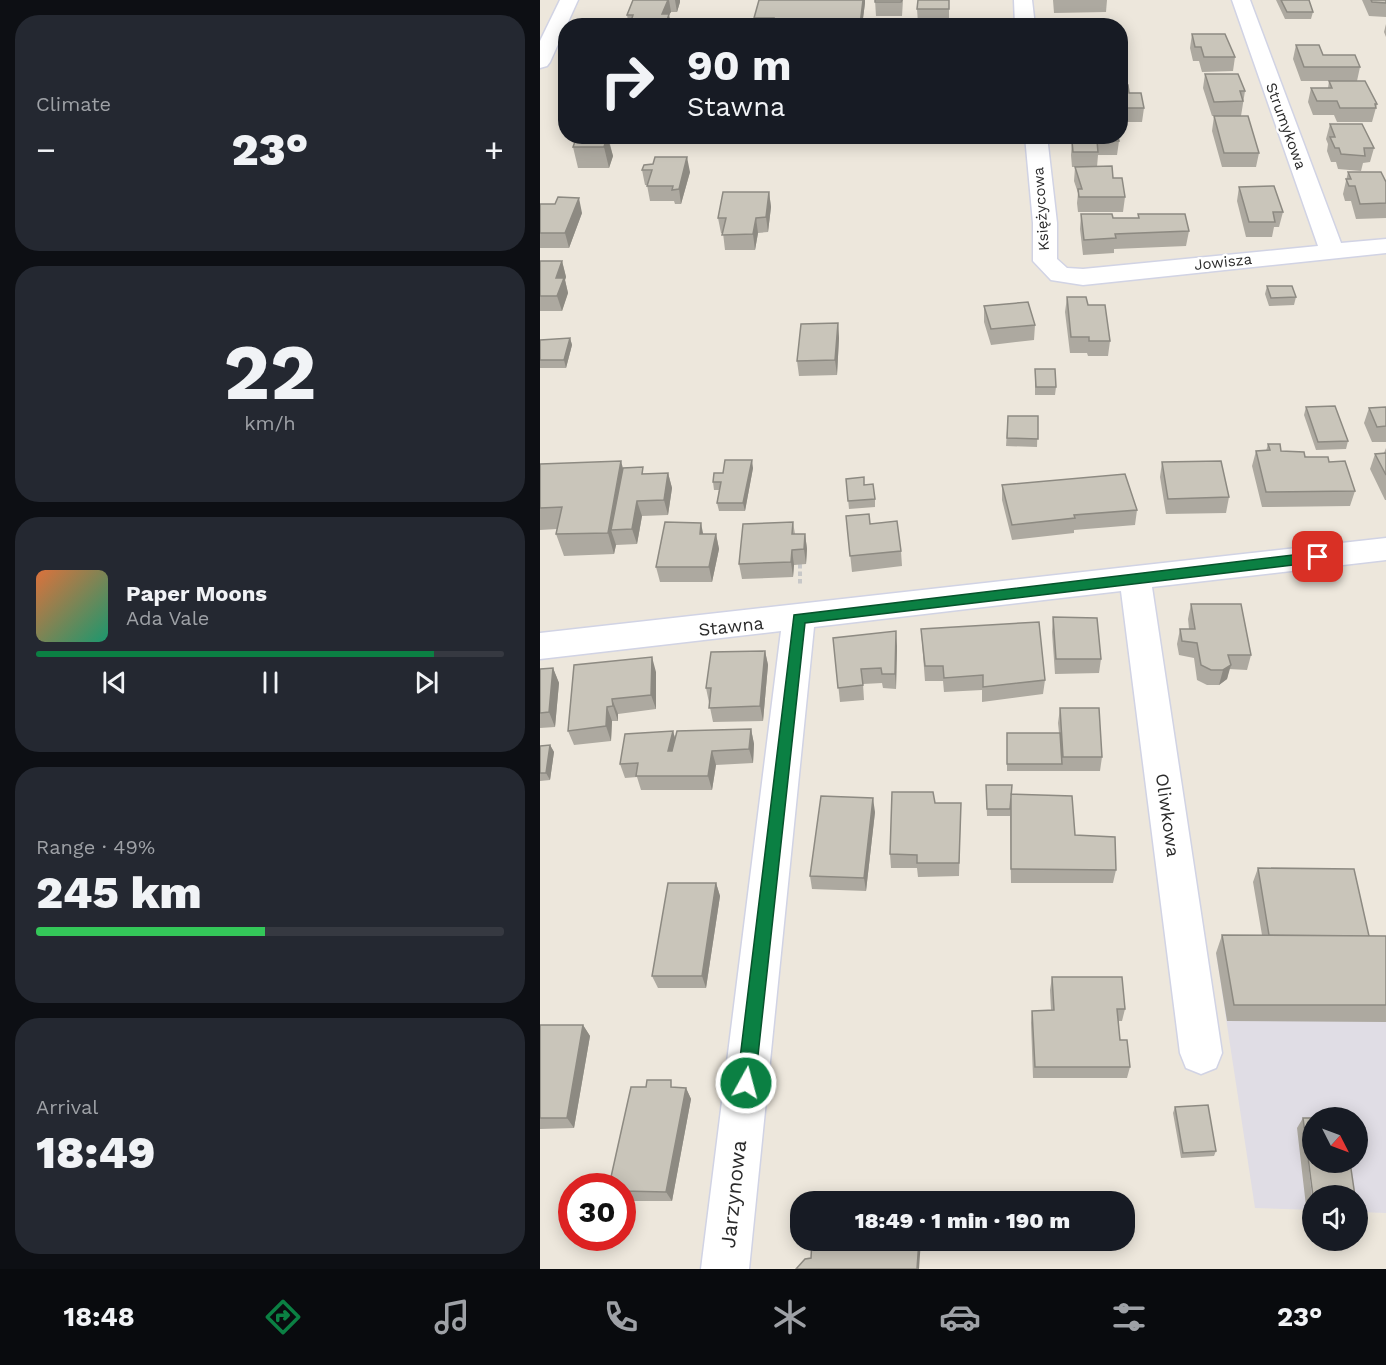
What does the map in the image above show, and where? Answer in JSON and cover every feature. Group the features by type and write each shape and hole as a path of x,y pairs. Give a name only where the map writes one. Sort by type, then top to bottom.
{"street":[{"path":"561,18 569,0"},
{"path":"1023,0 1024,18"},
{"name":"Strumykowa","path":"1241,0 1332,251"},
{"path":"540,62 558,24"},
{"name":"Księżycowa","path":"1037,144 1045,261 1060,275"},
{"name":"Jowisza","path":"1060,275 1083,277 1386,246"},
{"name":"Stawna","path":"540,646 1386,549"},
{"name":"Oliwkowa","path":"1135,578 1201,1053"},
{"name":"Jarzynowa","path":"725,1269 799,618"}],"path":[{"path":"800,564 800,573"}],"shaded area":[{"path":"1216,953 1386,954 1386,1213 1368,1212 1368,1185 1302,1185 1302,1210 1255,1208"}],"building":[{"path":"633,0 668,0 662,14 669,14 668,18 632,18 633,15 627,15"},
{"path":"759,0 863,0 861,18 754,18"},
{"path":"875,0 902,0 901,2 875,2"},
{"path":"918,0 949,0 949,9 917,9"},
{"path":"1281,0 1309,0 1313,12 1287,12"},
{"path":"1371,0 1386,0 1386,3 1372,2"},
{"path":"1192,34 1225,34 1235,57 1204,57 1201,47 1195,47"},
{"path":"1296,45 1319,45 1323,55 1355,55 1360,67 1304,67"},
{"path":"1205,74 1238,74 1245,91 1240,91 1243,101 1214,102"},
{"path":"1329,81 1365,81 1377,104 1375,104 1376,108 1340,108 1337,101 1317,101 1311,88 1332,88"},
{"path":"1128,85 1129,93 1141,93 1144,108 1128,108"},
{"path":"1214,116 1248,116 1259,153 1224,153"},
{"path":"1330,124 1362,124 1374,148 1364,148 1365,156 1341,154 1330,137 1335,137"},
{"path":"574,144 605,144 604,147 573,147"},
{"path":"1072,144 1097,144 1098,152 1073,152"},
{"path":"655,157 687,157 679,189 672,190 673,186 647,186 652,170 642,170 644,165 653,164"},
{"path":"1112,166 1113,178 1122,178 1125,197 1079,197 1078,189 1082,189 1075,167"},
{"path":"1348,172 1381,172 1386,182 1386,203 1360,204 1355,186 1349,186 1346,179 1351,179"},
{"path":"1274,186 1283,212 1273,212 1275,222 1249,222 1239,187"},
{"path":"723,192 769,192 766,217 756,218 753,234 722,235 726,218 718,218"},
{"path":"558,197 579,198 565,233 540,233 540,204 555,204"},
{"path":"1081,214 1112,214 1113,218 1139,218 1138,214 1185,214 1189,231 1115,234 1116,238 1084,240"},
{"path":"540,261 562,261 556,278 564,278 557,296 540,296"},
{"path":"1267,286 1292,286 1296,297 1271,298"},
{"path":"1067,297 1086,297 1088,305 1105,305 1110,341 1089,341 1089,337 1071,337"},
{"path":"1028,302 1035,325 991,329 984,306"},
{"path":"838,323 835,360 797,361 801,324"},
{"path":"570,338 564,360 540,360 540,340"},
{"path":"1035,369 1055,369 1056,387 1036,387"},
{"path":"1335,406 1348,441 1318,442 1306,407"},
{"path":"1386,407 1386,426 1377,427 1369,408"},
{"path":"1008,416 1038,416 1038,439 1007,438"},
{"path":"1268,444 1280,444 1281,451 1304,452 1305,457 1328,457 1329,462 1345,461 1355,491 1266,492 1256,451 1270,450"},
{"path":"1386,453 1386,475 1375,454"},
{"path":"725,460 752,460 743,503 717,503 721,482 713,482 714,473 723,473"},
{"path":"621,461 608,533 556,534 562,507 540,508 540,464"},
{"path":"1221,461 1229,497 1168,499 1162,462"},
{"path":"643,467 642,474 668,473 664,500 637,501 632,529 611,530 623,468"},
{"path":"1125,474 1137,510 1074,515 1075,518 1012,525 1002,485"},
{"path":"864,477 864,485 873,484 875,499 848,501 846,479"},
{"path":"869,514 870,524 897,521 901,551 850,556 846,516"},
{"path":"665,522 701,523 700,534 716,534 709,567 656,567"},
{"path":"793,522 792,534 805,534 804,549 792,550 791,562 739,564 743,524"},
{"path":"1191,604 1241,604 1251,655 1228,655 1231,665 1223,670 1211,670 1201,665 1197,643 1182,641 1180,629 1195,629"},
{"path":"1053,617 1097,618 1101,659 1056,659"},
{"path":"1039,622 1045,680 983,687 983,675 944,678 943,666 925,666 921,629"},
{"path":"896,631 895,674 882,674 881,668 861,669 863,685 838,688 833,638"},
{"path":"765,651 760,706 709,708 711,688 706,688 711,652"},
{"path":"652,657 651,695 612,699 613,706 607,707 606,726 568,731 574,665"},
{"path":"553,668 549,712 540,713 540,669"},
{"path":"1060,708 1099,708 1102,757 1063,757"},
{"path":"751,729 749,749 712,751 708,776 636,776 638,763 620,764 625,734 673,731 668,751 672,751 677,731"},
{"path":"1007,733 1060,733 1062,764 1007,764"},
{"path":"550,745 546,773 540,773 540,746"},
{"path":"986,785 1012,785 1010,809 987,809"},
{"path":"892,792 933,792 935,803 961,803 959,863 917,863 917,855 890,854"},
{"path":"1011,794 1072,796 1075,835 1115,837 1116,870 1011,869"},
{"path":"821,796 873,798 864,878 810,876"},
{"path":"1258,868 1354,869 1369,936 1269,935"},
{"path":"668,883 716,883 702,976 652,976"},
{"path":"1222,935 1386,936 1386,1005 1234,1005"},
{"path":"1052,977 1122,977 1125,1009 1117,1009 1120,1040 1127,1040 1130,1067 1035,1067 1032,1011 1054,1010"},
{"path":"540,1025 583,1025 567,1118 540,1118"},
{"path":"647,1080 671,1080 671,1087 686,1088 666,1192 636,1191 636,1173 612,1173 631,1087 646,1087"},
{"path":"1208,1105 1216,1151 1183,1153 1175,1107"},
{"path":"1310,1173 1352,1173 1353,1185 1312,1185"},
{"path":"811,1251 918,1251 917,1269 796,1269 805,1259 811,1258"}],"route":[{"path":"746,1083 799,618 1318,557"}]}
